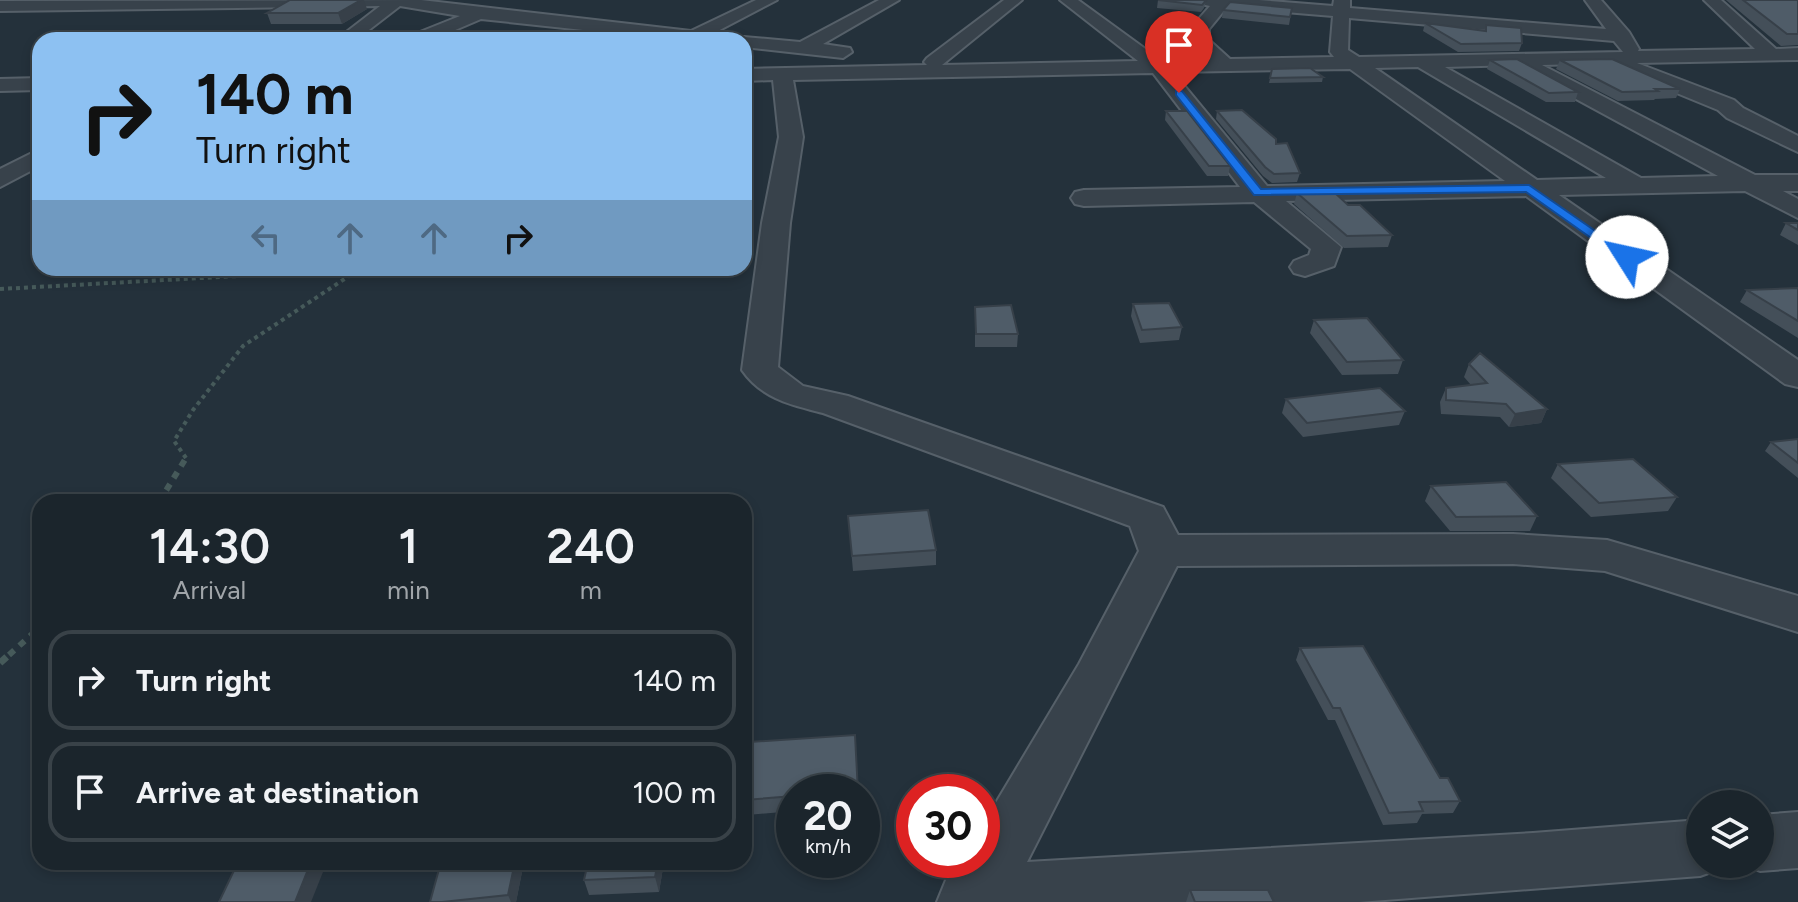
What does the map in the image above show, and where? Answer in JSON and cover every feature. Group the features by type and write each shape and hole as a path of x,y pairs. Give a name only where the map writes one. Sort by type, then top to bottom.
{"street":[{"path":"356,32 399,0"},
{"path":"0,6 399,0 479,14 640,32"},
{"path":"436,32 520,0"},
{"path":"701,32 769,0"},
{"path":"776,66 891,0"},
{"path":"934,62 1014,0"},
{"path":"1068,0 1159,68 1258,192 1326,247 1323,260 1305,267"},
{"path":"1202,0 1341,6 1471,23 1798,53"},
{"path":"1466,0 1471,23 1486,61"},
{"path":"1593,0 1638,58"},
{"path":"1712,0 1768,51"},
{"path":"1223,1 1200,28 1200,41 1227,67"},
{"path":"1341,6 1339,52 1355,65 1798,376"},
{"path":"567,32 622,10"},
{"path":"752,48 776,66 1011,71 1638,58 1768,51"},
{"path":"1612,58 1683,90 1726,105 1735,113 1798,145"},
{"path":"1520,61 1798,210"},
{"path":"776,66 934,62 1011,71"},
{"path":"1424,63 1636,186"},
{"path":"776,66 791,137 776,223 760,370 791,394 835,404 1148,517 1162,551 1097,678 972,899"},
{"path":"0,85 32,84"},
{"path":"0,179 32,161"},
{"path":"1084,198 1798,183"},
{"path":"1162,551 1513,549 1607,556 1798,614"},
{"path":"1774,842 1798,840"},
{"path":"972,899 1686,849"}],"path":[{"path":"0,289 244,276"},
{"path":"164,494 186,458 174,441 193,410 243,346 347,276"},
{"path":"0,663 32,634"}],"building":[{"path":"290,0 361,0 338,13 267,13"},
{"path":"1158,0 1203,0 1206,1 1202,5"},
{"path":"1743,0 1798,0 1798,34 1787,34"},
{"path":"1230,2 1292,8 1290,17 1223,10"},
{"path":"1425,23 1486,31 1486,25 1521,28 1522,43 1461,44"},
{"path":"1517,59 1578,92 1549,93 1490,60"},
{"path":"1612,59 1680,89 1622,92 1560,60"},
{"path":"1310,68 1323,77 1270,78 1272,69"},
{"path":"1242,110 1276,139 1276,144 1287,143 1300,173 1274,174 1217,111"},
{"path":"1166,111 1187,111 1230,166 1209,166"},
{"path":"1334,192 1348,205 1360,205 1392,235 1347,236 1297,193"},
{"path":"1786,223 1798,223 1798,230"},
{"path":"1798,288 1798,321 1747,290"},
{"path":"1169,303 1182,327 1142,330 1133,304"},
{"path":"1011,305 1018,334 976,334 975,307"},
{"path":"1367,318 1403,360 1347,362 1314,320"},
{"path":"1480,353 1547,409 1515,414 1506,404 1446,400 1446,388 1487,383 1469,364"},
{"path":"1380,388 1405,411 1307,423 1286,399"},
{"path":"1798,439 1798,463 1771,442"},
{"path":"1633,459 1677,497 1599,503 1558,464"},
{"path":"1506,482 1537,516 1456,517 1431,486"},
{"path":"928,510 936,550 852,556 848,516"},
{"path":"1363,646 1440,778 1448,778 1460,801 1419,802 1423,811 1389,813 1340,708 1333,708 1300,648"},
{"path":"855,735 857,774 776,774 776,797 752,799 752,742"},
{"path":"234,870 308,870 295,902 219,902"},
{"path":"439,870 513,870 508,895 430,902"},
{"path":"586,870 656,870 655,877 584,880"},
{"path":"1190,890 1268,890 1274,902 1195,902"}],"route":[{"path":"1179,93 1258,192 1529,188 1627,257"}]}
